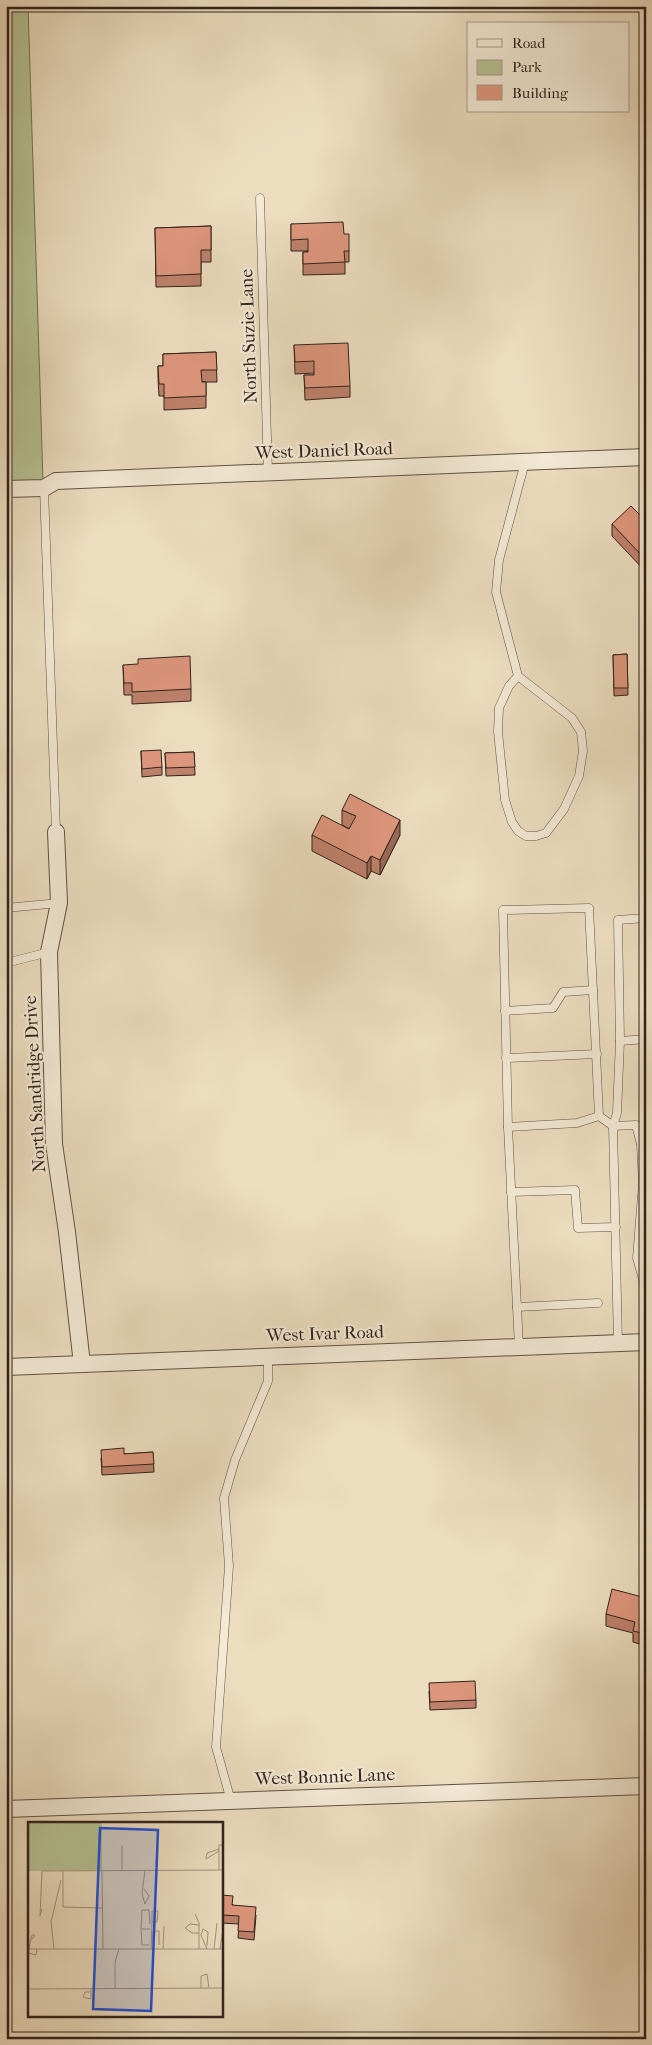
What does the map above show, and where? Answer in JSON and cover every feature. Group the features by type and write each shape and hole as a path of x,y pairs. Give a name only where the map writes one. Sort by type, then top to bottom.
{"street":[{"name":"West Daniel Road","path":"6,489 44,488 56,481 646,457"},
{"name":"North Sandridge Drive","path":"56,832 59,903 49,952 54,1144 67,1232 82,1364"},
{"name":"West Ivar Road","path":"6,1367 646,1342"},
{"name":"West Bonnie Lane","path":"6,1808 646,1786"}],"lane":[{"name":"North Suzie Lane","path":"260,198 268,473"},
{"path":"518,676 509,686 499,708 498,732 505,800 512,822 518,831 526,836 536,836 546,833 564,808 579,776 583,752 581,732 572,718 518,676 496,592 499,560 525,462"},
{"path":"44,488 56,832"},
{"path":"6,908 59,903"},
{"path":"519,1347 508,1127 503,910 589,908 599,1116"},
{"path":"618,1343 613,1126 617,1113 620,1041 618,920 646,918"},
{"path":"6,963 49,952"},
{"path":"505,1011 553,1008 563,992 593,990"},
{"path":"620,1041 646,1039"},
{"path":"506,1058 597,1054"},
{"path":"599,1116 613,1126 636,1125 644,1144 643,1222 637,1258 646,1290 646,1297"},
{"path":"508,1127 577,1123 599,1116"},
{"path":"511,1192 575,1190 578,1228 616,1227"},
{"path":"517,1306 598,1303"},
{"path":"231,1801 216,1747 229,1566 224,1498 235,1460 268,1381 268,1356"}],"green space":[{"path":"6,6 28,6 43,481 6,482"}],"building":[{"path":"343,222 344,234 349,234 349,251 344,251 345,262 303,264 303,252 308,252 308,239 291,240 291,224"},
{"path":"211,226 211,250 201,250 201,274 156,276 155,228"},
{"path":"348,343 350,386 305,388 304,375 314,375 314,361 295,362 294,345"},
{"path":"216,352 217,370 201,370 202,382 206,382 206,396 164,398 164,384 159,384 158,366 163,366 163,354"},
{"path":"631,506 646,521 646,560 612,524"},
{"path":"642,628 646,628 646,640 642,640"},
{"path":"627,654 628,688 614,688 613,655"},
{"path":"190,656 191,689 132,692 132,683 124,683 123,665 138,664 138,659"},
{"path":"161,750 162,767 142,769 141,751"},
{"path":"194,752 195,767 166,768 165,753"},
{"path":"350,794 400,820 380,860 371,856 367,863 312,835 322,815 349,829 356,816 342,810"},
{"path":"124,1448 124,1454 153,1452 154,1464 102,1467 101,1450"},
{"path":"612,1589 646,1598 646,1634 633,1631 635,1622 606,1614"},
{"path":"475,1681 476,1700 430,1702 429,1683"},
{"path":"222,1895 233,1896 232,1905 256,1907 254,1932 238,1931 239,1916 222,1915"}]}
